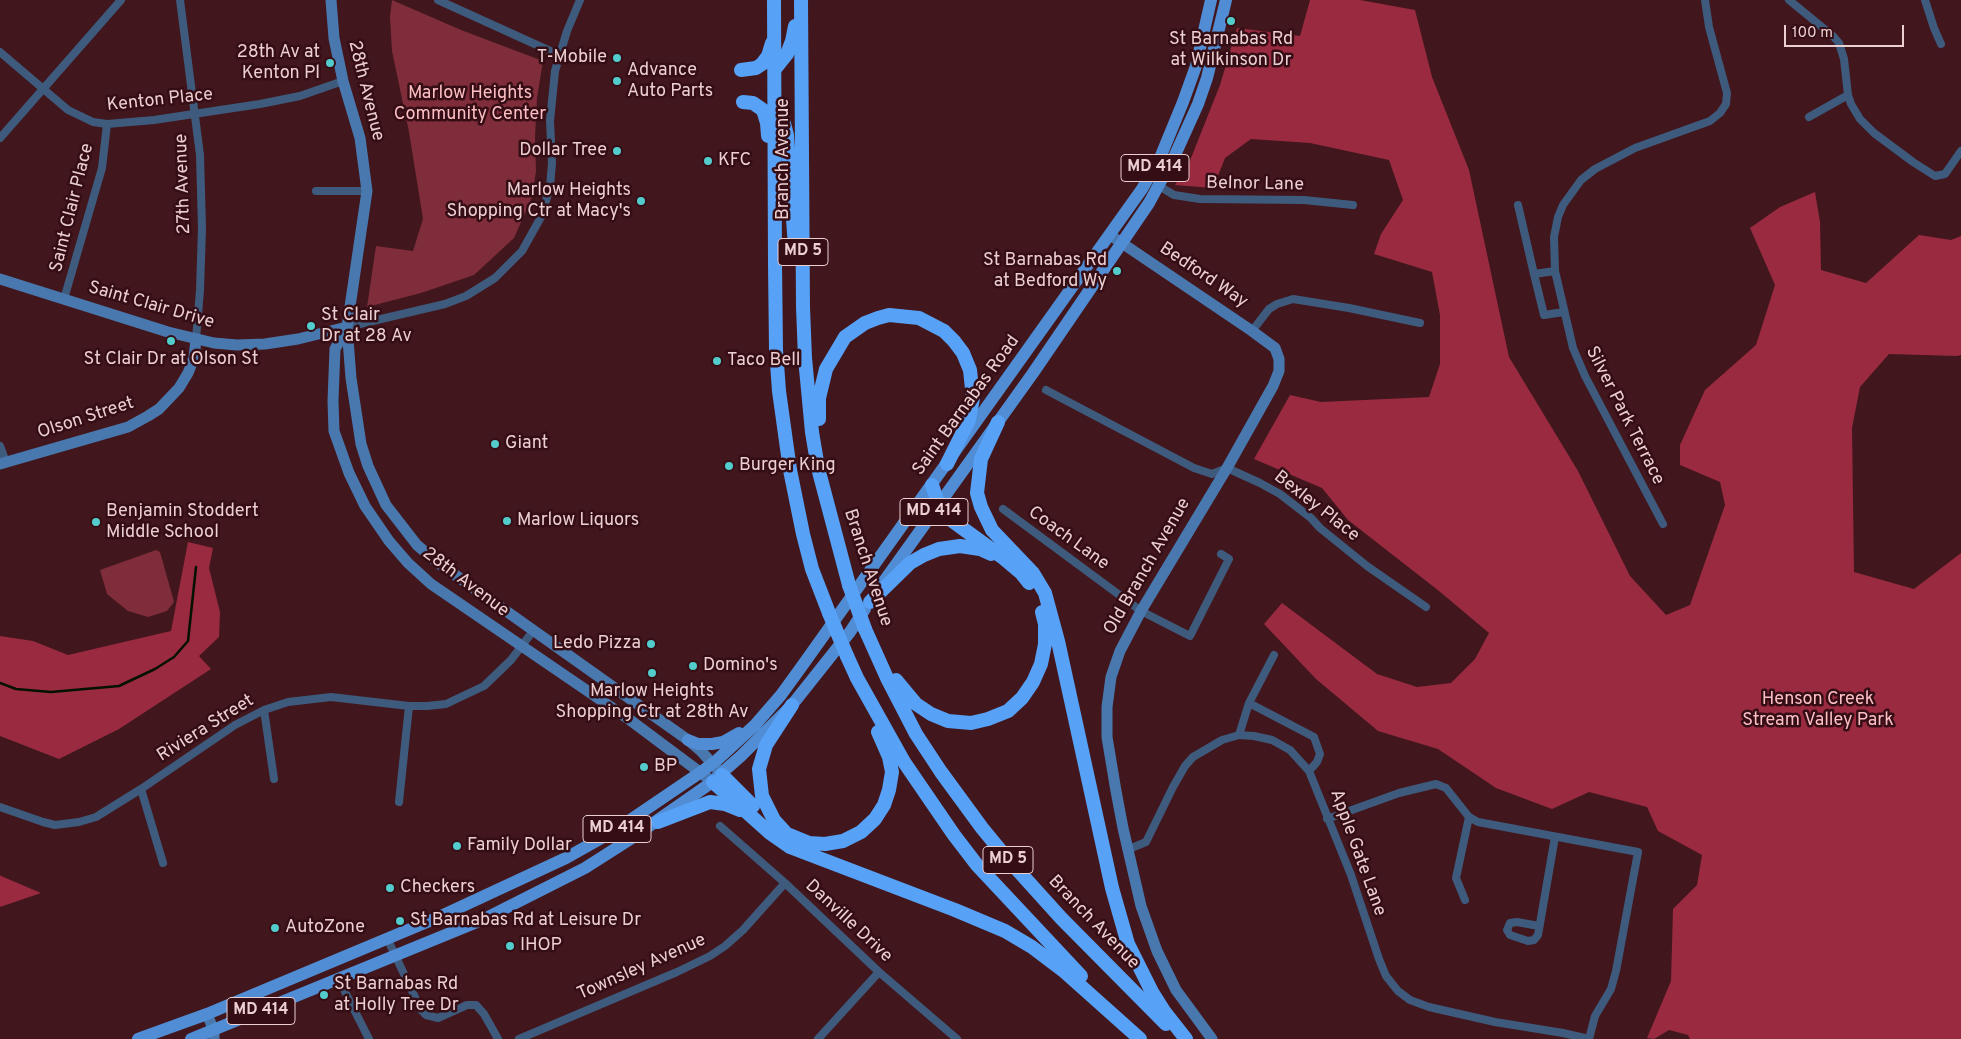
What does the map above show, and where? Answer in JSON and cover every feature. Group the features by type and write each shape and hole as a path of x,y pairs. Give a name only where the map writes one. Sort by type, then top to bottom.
{"highway":[{"name":"Branch Avenue","path":"774,0 776,350 790,470 812,568 828,613 857,678 904,762 954,835 977,865 1141,1039"},
{"name":"Branch Avenue","path":"799,0 803,307 805,358 812,432 818,468 849,585 865,629 916,734 982,828 1061,918 1181,1039"},
{"path":"775,69 790,48 799,0"},
{"path":"741,70 756,68 762,64 768,56 774,38"},
{"path":"743,102 753,103 763,110 767,123 775,212"},
{"path":"775,106 782,116 787,135 794,246 803,307"},
{"path":"827,501 828,483 818,416 822,382 826,369 845,337 865,323 878,318 889,315 919,318 944,331 963,353 970,370 973,398 969,420 947,464"},
{"path":"998,422 981,459 977,493 992,530 1033,573 1045,593 1058,641 1112,888 1128,944 1152,992 1186,1039"},
{"path":"875,651 916,704 931,714 948,721 971,723 1008,711 1022,698 1033,682 1041,664 1045,644 1045,624 1041,606 1032,588 1021,573 1010,563 947,517 939,505 932,485"},
{"path":"870,602 910,563 939,550 960,546 980,549 1010,563"},
{"path":"716,773 787,834 809,843 825,844 843,841 862,832 874,820 884,805 890,790 892,772 857,678"},
{"path":"787,834 774,820 762,796 759,768 766,745 792,706"},
{"path":"716,773 747,813 790,847 1005,931 1032,947 1066,972 1141,1039"},
{"path":"658,822 710,802 725,804 747,813"}],"main road":[{"name":"Saint Barnabas Road","path":"716,773 781,694 947,464 1152,174 1171,134 1196,66 1211,0"},
{"name":"Saint Barnabas Road","path":"191,1039 214,1035 338,978 482,920 559,882 658,822 792,706 850,632 1123,243 1159,186 1198,104 1207,78 1226,0"},
{"path":"688,740 698,744 723,742 755,725"},
{"name":"Saint Barnabas Road","path":"138,1039 207,1014 474,902 566,858 622,826 701,772 716,773"}],"street":[{"path":"0,138 121,0"},
{"name":"27th Avenue","path":"180,0 200,155 202,228 196,339"},
{"name":"28th Avenue","path":"331,0 334,38 343,81 360,138 367,190 347,327 351,378 358,433 368,466 386,505 417,545 437,562 688,740 701,751 716,773"},
{"path":"438,0 559,55"},
{"name":"Saint Clair Drive","path":"0,279 168,332 196,339 237,345 265,344 315,335 445,304 466,296 495,278 510,264 522,251 541,217 550,187 552,163 551,102 559,55 580,0"},
{"name":"Silver Park Terrace","path":"1663,524 1585,376 1573,348 1556,271 1554,237 1558,217 1570,193 1581,180 1595,169 1635,148 1710,121 1720,113 1726,104 1728,93 1709,27 1705,0"},
{"path":"1789,0 1839,43 1846,66 1848,94 1855,112 1874,133 1935,176 1945,174 1961,151"},
{"path":"1926,0 1941,44"},
{"name":"Kenton Place","path":"0,52 43,90 74,114 94,122 107,124 196,114 282,100 310,93 343,81"},
{"path":"1809,117 1848,94"},
{"name":"Saint Clair Place","path":"64,299 102,168 107,124"},
{"name":"Belnor Lane","path":"1159,186 1174,195 1200,199 1304,200 1353,204"},
{"path":"316,191 367,190"},
{"path":"1518,205 1544,316 1564,312"},
{"name":"Bedford Way","path":"1110,235 1275,348"},
{"path":"1534,274 1556,271"},
{"path":"1252,331 1269,310 1277,304 1293,299 1349,308 1420,323"},
{"name":"28th Avenue","path":"347,327 335,350 332,401 334,431 349,473 365,506 389,541 430,583 630,720 701,772"},
{"path":"315,335 327,340 335,350"},
{"name":"Olson Street","path":"3,463 128,427 148,416 168,400 179,388 194,358 196,339"},
{"name":"Old Branch Avenue","path":"1212,1039 1176,990 1157,951 1142,906 1123,828 1109,746 1107,707 1112,677 1120,651 1141,610 1227,468 1279,371 1279,359 1275,348"},
{"path":"1046,390 1194,468 1212,474 1227,468"},
{"path":"0,446 3,463"},
{"name":"Bexley Place","path":"1227,468 1280,494 1312,518 1320,528 1368,566 1426,606"},
{"name":"Coach Lane","path":"1003,509 1141,610 1190,636 1229,559 1221,554"},
{"name":"Riviera Street","path":"0,807 43,822 55,824 67,824 96,816 141,789 235,725 264,710 288,702 331,697 409,706 446,704 484,686 533,631"},
{"path":"1239,735 1249,703 1274,655"},
{"path":"1249,703 1314,737 1320,754 1317,762 1309,771"},
{"path":"399,802 409,706"},
{"path":"264,710 274,779"},
{"name":"Apple Gate Lane","path":"1129,849 1146,842 1173,787 1185,766 1193,757 1222,740 1239,735 1254,736 1280,744 1301,760 1309,771 1350,875 1379,959 1386,976 1398,991 1410,1000 1428,1007 1495,1022 1589,1039"},
{"path":"1327,819 1399,793 1436,784 1446,788 1469,817 1490,826 1511,827 1638,852 1616,971 1611,989 1595,1016 1589,1039"},
{"path":"141,789 163,864"},
{"path":"1464,900 1456,878 1469,817"},
{"name":"Danville Drive","path":"720,826 785,883 879,972 957,1039"},
{"path":"1539,926 1555,837"},
{"name":"Townsley Avenue","path":"519,1039 677,972 710,956 743,930 785,883"},
{"path":"388,938 421,1010 426,1015 438,1018 466,1005 476,1005 484,1014 498,1039"},
{"path":"818,1039 879,972"},
{"path":"338,978 370,1039"},
{"path":"207,1014 214,1035"}],"green space":[{"name":"Marlow Heights Community Center","path":"392,0 461,30 543,61 537,98 536,171 532,197 514,238 474,275 421,293 367,307 376,246 413,251 423,219 409,132 392,51 390,17"},
{"name":"Henson Creek Stream Valley Park","path":"1310,0 1360,0 1415,10 1432,77 1469,170 1509,357 1578,471 1630,576 1666,615 1690,605 1725,505 1720,482 1680,465 1680,445 1705,390 1756,345 1775,285 1750,228 1780,207 1815,192 1820,222 1821,270 1866,283 1919,235 1951,240 1961,236 1961,355 1889,354 1860,387 1852,428 1854,572 1914,589 1961,553 1961,1039 1690,1039 1688,1035 1669,1030 1654,1039 1647,1038 1671,981 1673,909 1697,885 1702,855 1658,831 1647,807 1589,792 1552,809 1496,788 1438,749 1378,731 1316,679 1264,624 1282,603 1377,674 1417,687 1451,683 1475,659 1489,633 1439,591 1348,520 1322,488 1254,459 1290,395 1321,402 1429,397 1440,364 1440,315 1432,272 1374,254 1381,234 1403,200 1389,160 1310,143 1251,139 1225,158 1213,188 1175,185 1189,163 1220,85 1237,28 1300,36"},
{"path":"188,542 213,548 209,568 220,612 219,637 199,656 211,669 119,729 59,759 0,736 0,636 33,641 68,655 171,631"},
{"path":"156,550 160,552 174,602 167,611 148,617 128,611 107,594 100,570"},
{"path":"1,876 41,893 0,907"}],"waterway":[{"path":"0,683 16,689 51,692 119,686 155,669 174,657 188,641 196,567"}],"place":[{"name":"St Barnabas Rd at Wilkinson Dr","path":"1231,21"},
{"name":"T-Mobile","path":"617,58"},
{"name":"28th Av at Kenton Pl","path":"330,63"},
{"name":"Advance Auto Parts","path":"617,81"},
{"name":"Dollar Tree","path":"617,151"},
{"name":"KFC","path":"708,161"},
{"name":"Marlow Heights Shopping Ctr at Macy's","path":"641,201"},
{"name":"St Barnabas Rd at Bedford Wy","path":"1117,271"},
{"name":"St Clair Dr at 28 Av","path":"311,326"},
{"name":"St Clair Dr at Olson St","path":"171,341"},
{"name":"Taco Bell","path":"717,361"},
{"name":"Giant","path":"495,444"},
{"name":"Burger King","path":"729,466"},
{"name":"Marlow Liquors","path":"507,521"},
{"name":"Benjamin Stoddert Middle School","path":"96,522"},
{"name":"Ledo Pizza","path":"651,644"},
{"name":"Domino's","path":"693,666"},
{"name":"Marlow Heights Shopping Ctr at 28th Av","path":"652,673"},
{"name":"BP","path":"644,767"},
{"name":"Family Dollar","path":"457,846"},
{"name":"Checkers","path":"390,888"},
{"name":"St Barnabas Rd at Leisure Dr","path":"400,921"},
{"name":"AutoZone","path":"275,928"},
{"name":"IHOP","path":"510,946"},
{"name":"St Barnabas Rd at Holly Tree Dr","path":"324,995"}]}
